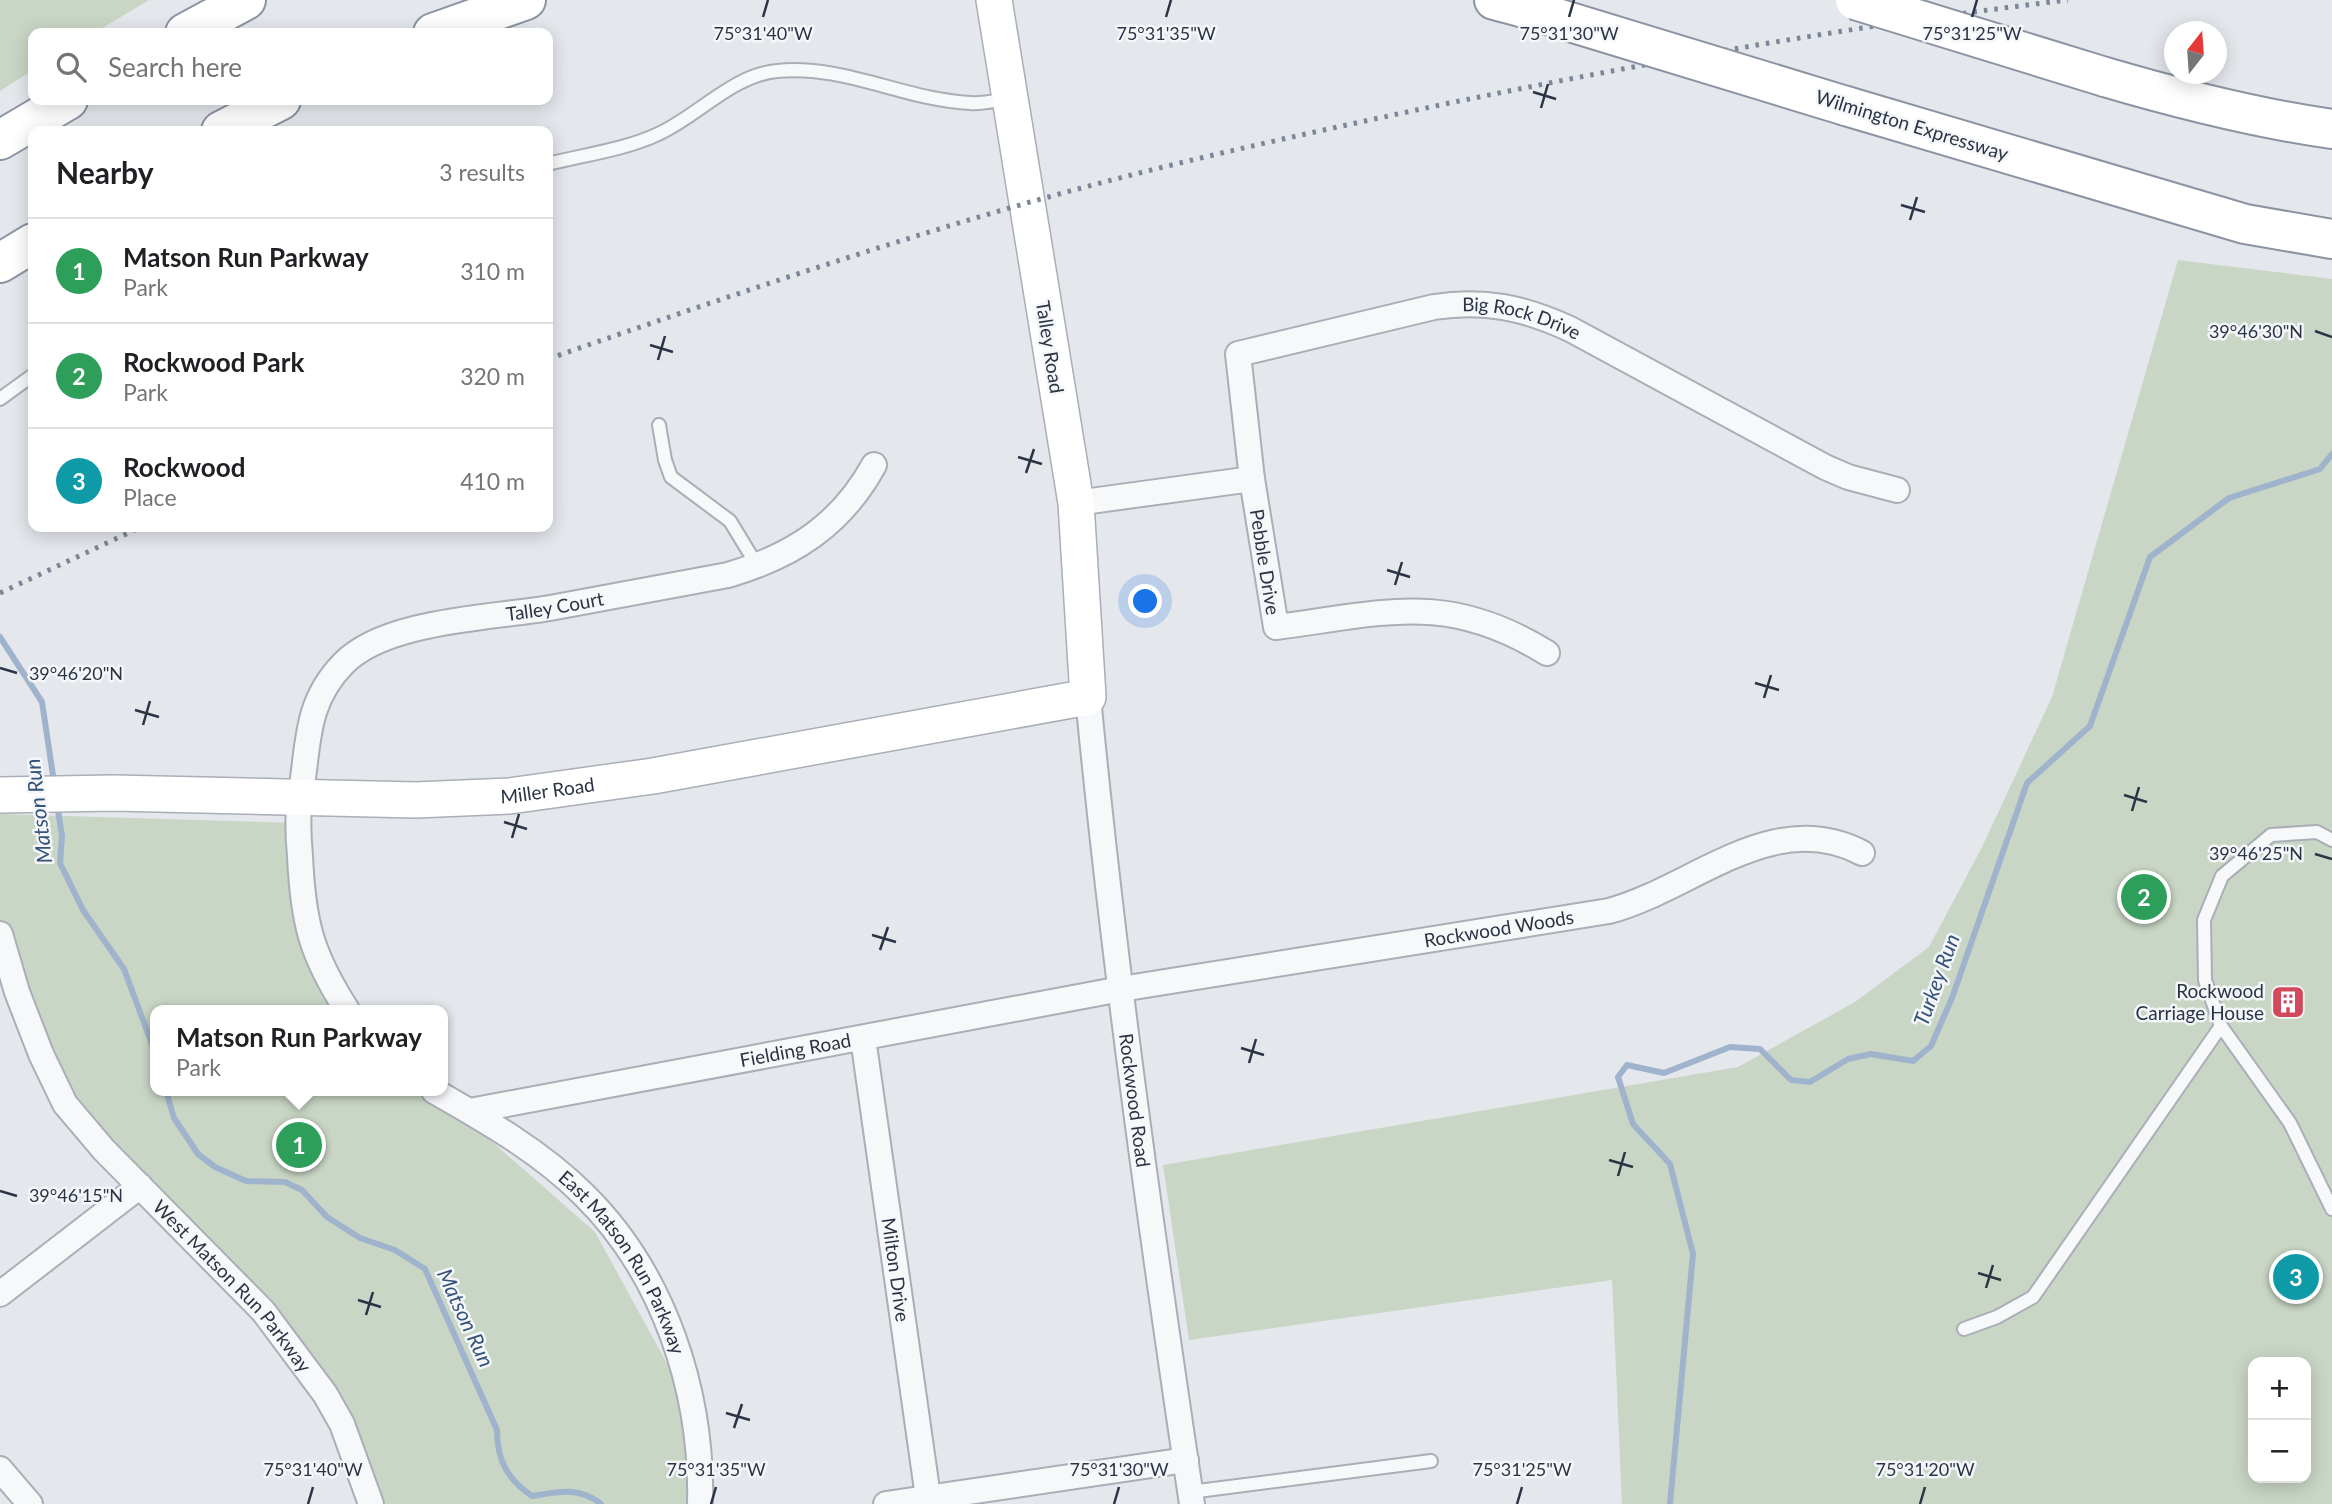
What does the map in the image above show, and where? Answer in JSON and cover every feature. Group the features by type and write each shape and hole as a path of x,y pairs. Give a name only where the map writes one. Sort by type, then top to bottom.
{"highway":[{"path":"194,28 246,0"},
{"path":"447,28 526,0"},
{"path":"1855,0 2188,101 2284,122 2332,129"},
{"name":"Wilmington Expressway","path":"1509,4 2245,224 2332,239"},
{"path":"0,140 60,105"},
{"path":"231,126 271,105"},
{"path":"0,263 28,246"}],"street":[{"name":"Talley Road","path":"994,0 1076,503 1088,697"},
{"name":"Big Rock Drive","path":"1252,479 1237,354 1464,302 1493,303 1543,317 1825,467 1848,478 1897,490"},
{"name":"Talley Court","path":"300,798 306,735 320,696 344,662 377,642 429,628 728,575 758,566 802,546 821,532 851,500 874,465"},
{"path":"1076,503 1252,479"},
{"name":"Pebble Drive","path":"1252,479 1276,627 1406,611 1441,611 1496,625 1547,653"},
{"name":"Miller Road","path":"0,795 54,793 416,800 510,796 653,776 1088,697"},
{"name":"Rockwood Road","path":"1088,697 1102,850 1150,1218 1191,1498"},
{"path":"300,798 298,823 303,906 309,935 320,964 345,1005"},
{"name":"Rockwood Woods","path":"1121,989 1609,911 1634,904 1696,872 1782,839 1819,837 1842,842 1861,853"},
{"name":"West Matson Run Parkway","path":"0,934 21,1004 65,1104 104,1150 263,1311 325,1394 342,1424 372,1504"},
{"name":"Fielding Road","path":"470,1111 1121,989"},
{"name":"Milton Drive","path":"863,1038 929,1501"},
{"name":"East Matson Run Parkway","path":"443,1096 470,1111 551,1167 583,1194 637,1259 667,1325 689,1388 700,1504"},
{"path":"0,1294 141,1186"},
{"path":"886,1504 929,1501 1186,1460"},
{"path":"0,1469 30,1504"}],"lane":[{"path":"553,163 653,137 684,122 755,75 777,70 827,72 946,100 972,103 1011,99"},
{"path":"0,399 28,379"},
{"path":"659,425 671,477 730,521 758,566"},
{"path":"2332,840 2317,832 2271,835 2222,876 2204,920 2205,980 2221,1026 2290,1123 2332,1209"},
{"path":"1964,1329 1997,1317 2033,1297 2221,1026"},
{"path":"1191,1498 1432,1461"}],"green space":[{"path":"0,0 149,0 102,28 28,28 28,73 0,91"},
{"path":"2178,260 2332,279 2332,1504 1622,1504 1612,1280 1189,1340 1163,1165 1738,1067 1855,1002 1929,947 1982,847 2052,697"},
{"path":"0,814 298,823 303,906 346,1005 150,1005 150,1096 440,1096 595,1232 693,1411 698,1504 368,1504 325,1394 65,1104 0,926"}],"waterway":[{"name":"Turkey Run","path":"1670,1504 1693,1254 1670,1164 1633,1124 1618,1077 1627,1065 1664,1073 1730,1047 1760,1049 1791,1080 1810,1082 1848,1059 1871,1054 1913,1061 1931,1046 1952,998 2027,783 2090,726 2150,557 2229,498 2320,469 2332,454"},
{"name":"Matson Run","path":"0,637 42,702 54,782"},
{"name":"Matson Run","path":"57,804 62,836 60,863 83,910 124,969 150,1039"},
{"name":"Matson Run","path":"167,1096 174,1118 198,1154 215,1167 246,1181 285,1182 302,1190 327,1217 360,1238 395,1250 425,1269 497,1430 501,1460 510,1476 532,1496 559,1492 576,1493 593,1498 601,1504"}],"railway":[{"path":"553,357 933,231 1045,198 1213,155 1440,105 1674,59 1910,21 2068,0"},
{"path":"0,593 130,532"}],"place":[{"name":"Rockwood Park","path":"2144,897"},
{"name":"Rockwood Carriage House","path":"2288,1002"},
{"name":"Matson Run Parkway","path":"299,1145"},
{"name":"Rockwood","path":"2296,1277"}]}
